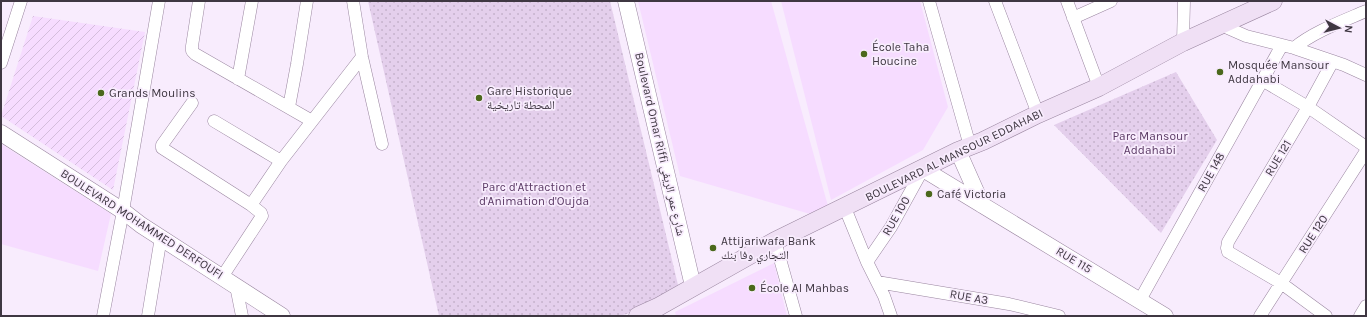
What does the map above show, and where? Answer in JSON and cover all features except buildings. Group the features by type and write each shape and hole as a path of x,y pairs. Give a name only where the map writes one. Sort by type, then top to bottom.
{"main road":[{"name":"BOULEVARD AL MANSOUR EDDAHABI","path":"638,316 776,241 964,148 983,141 1038,114 1099,87 1183,42 1273,1"}],"street":[{"path":"1,63 21,1"},
{"path":"103,316 123,211 159,1"},
{"path":"199,1 192,51 289,106 312,121"},
{"path":"238,78 252,1"},
{"path":"289,106 307,1"},
{"path":"353,1 362,57 382,144"},
{"name":"Boulevard Omar Riffi شارع عمر الريفي","path":"626,1 693,286"},
{"path":"929,1 964,148 982,205"},
{"path":"995,1 1038,114"},
{"path":"1066,1 1099,87"},
{"path":"1073,18 1111,1"},
{"path":"1183,42 1184,1"},
{"path":"1294,48 1318,33 1366,11"},
{"path":"1221,25 1246,36 1294,48 1333,61 1366,75"},
{"name":"RUE 148","path":"1140,300 1282,45"},
{"path":"250,205 312,121 362,57"},
{"name":"RUE 121","path":"1281,283 1230,253 1227,250 1228,242 1308,107 1333,61"},
{"path":"1262,80 1308,107 1366,146"},
{"path":"192,103 162,145 162,148 250,205 261,213 262,216 261,220 222,277"},
{"path":"214,121 282,161"},
{"name":"BOULEVARD MOHAMMED DERFOUFI","path":"1,133 123,211 141,225 282,316"},
{"name":"RUE 120","path":"1260,316 1366,151"},
{"name":"RUE 115","path":"923,169 1165,316"},
{"name":"RUE 100","path":"867,262 891,227 923,169"},
{"path":"845,208 867,262 884,296 891,316"},
{"path":"148,316 161,237"},
{"path":"776,241 796,316"},
{"name":"RUE A3","path":"877,282 966,296 1059,316"},
{"path":"1281,283 1326,316"},
{"path":"236,286 242,316"},
{"path":"1360,316 1366,306"}],"shaded area":[{"path":"638,1 771,1 828,206 810,214 680,176"},
{"name":"École Taha Houcine","path":"781,1 920,1 948,107 923,150 831,200"},
{"name":"Grands Moulins","path":"33,16 145,32 113,190 1,116"},
{"path":"1,144 111,214 98,271 1,244"},
{"name":"École Al Mahbas","path":"774,263 787,316 676,316 675,312"}],"green space":[{"name":"Parc d'Attraction et d'Animation d'Oujda","path":"368,1 610,1 678,285 638,311 619,316 439,316"},
{"name":"Parc Mansour Addahabi","path":"1176,72 1217,140 1161,233 1054,125"}],"place":[{"name":"École Taha Houcine","path":"864,54"},
{"name":"Mosquée Mansour Addahabi","path":"1220,72"},
{"name":"Grands Moulins","path":"101,93"},
{"name":"Gare Historique المحطة تاريخية","path":"479,98"},
{"name":"Café Victoria","path":"929,194"},
{"name":"Attijariwafa Bank التجاري وفا بنك","path":"713,248"},
{"name":"École Al Mahbas","path":"752,288"}]}
